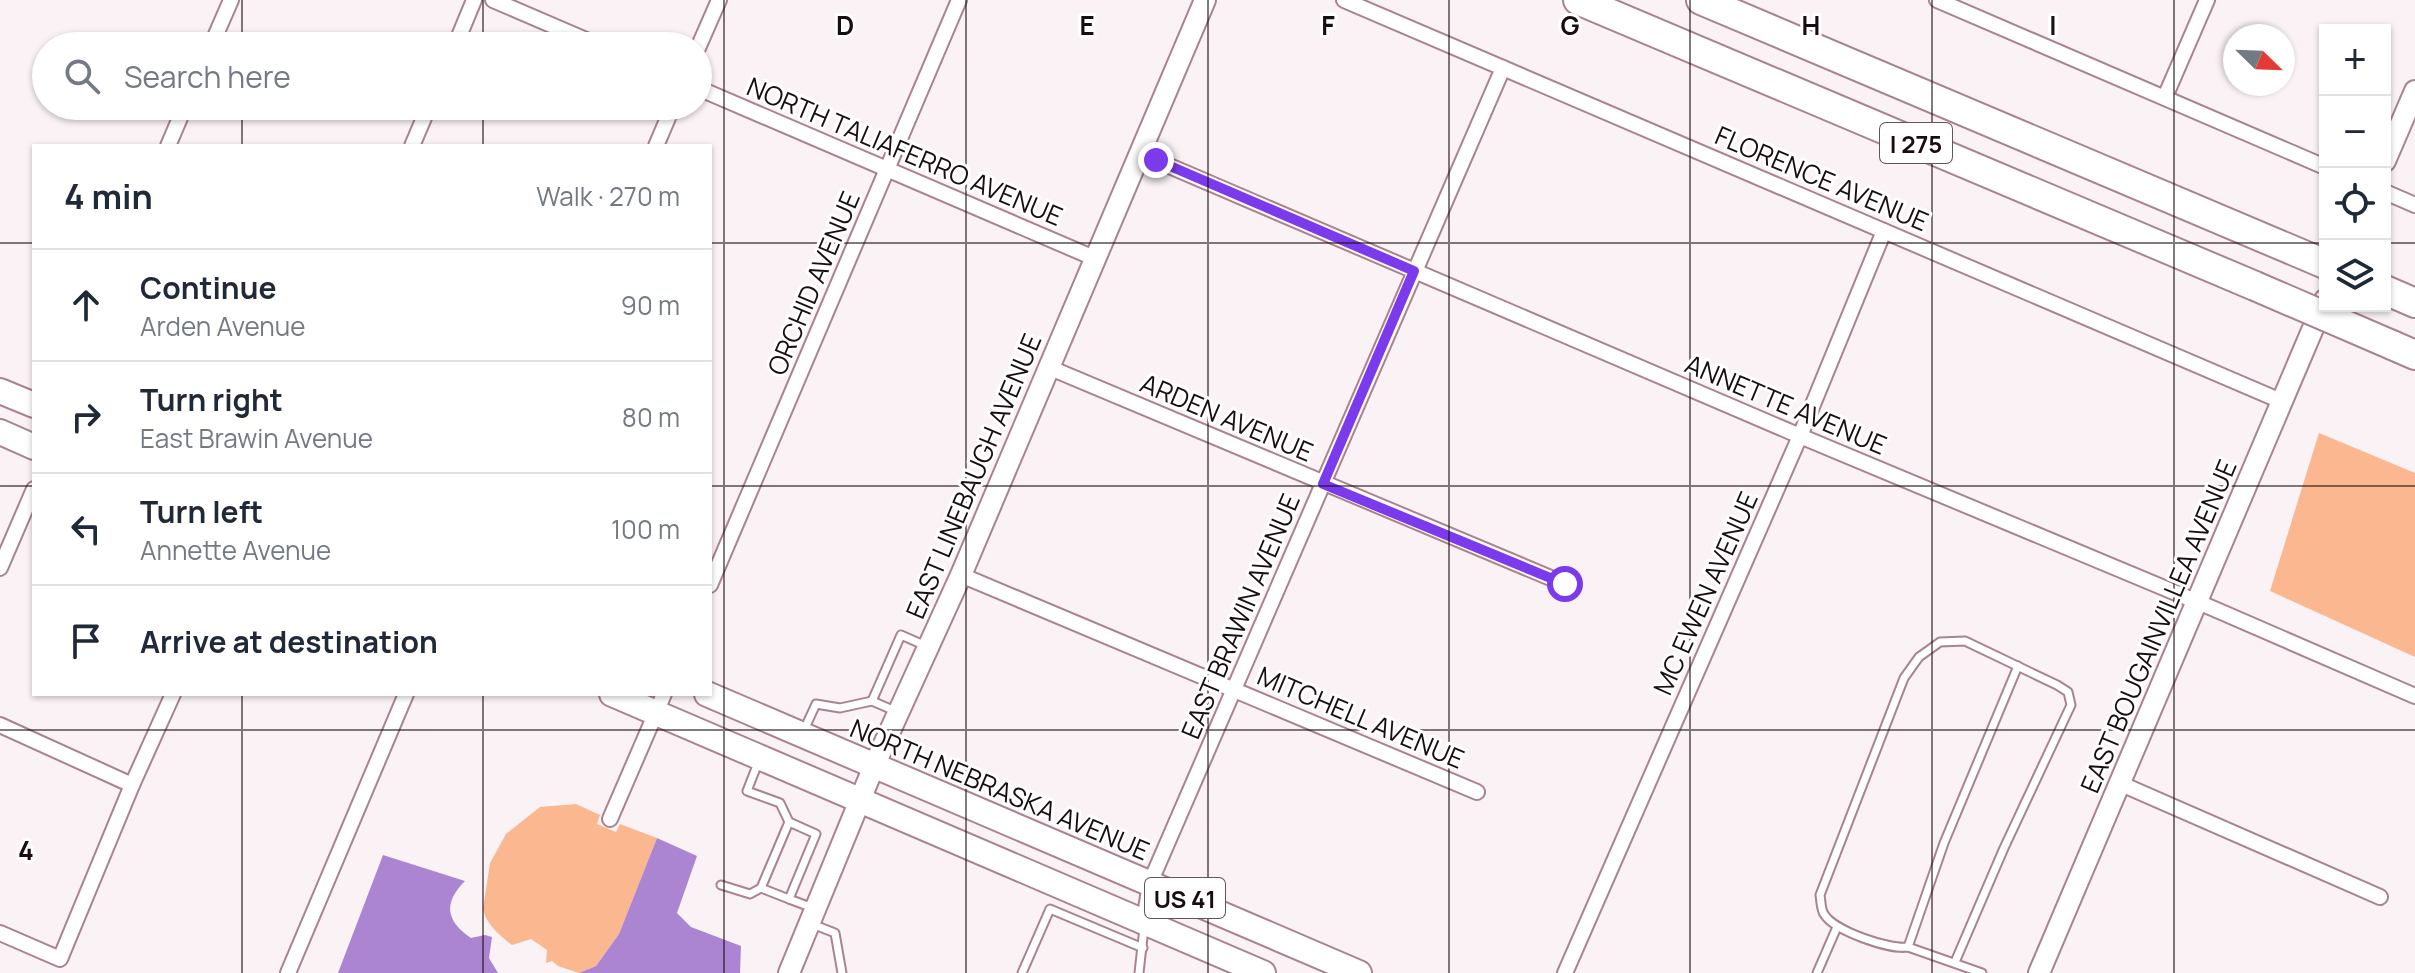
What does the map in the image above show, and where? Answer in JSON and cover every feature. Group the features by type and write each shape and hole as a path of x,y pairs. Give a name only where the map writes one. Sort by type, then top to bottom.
{"highway":[{"name":"I 275","path":"1578,0 2403,350"},
{"name":"I 275","path":"1701,0 2319,261"}],"main road":[{"path":"0,391 32,404"},
{"path":"0,432 32,446"},
{"name":"US 41","path":"623,696 660,703 761,757 859,799 1055,898 1144,922 1263,973"},
{"name":"NORTH NEBRASKA AVENUE","path":"712,696 1359,973"}],"street":[{"path":"217,32 231,0"},
{"path":"461,32 474,0"},
{"path":"493,0 567,32"},
{"path":"705,32 719,0"},
{"name":"ORCHID AVENUE","path":"712,580 959,0"},
{"name":"EAST LINEBAUGH AVENUE","path":"789,973 859,799 961,575 1205,0"},
{"name":"FLORENCE AVENUE","path":"1344,0 2281,401"},
{"path":"1937,0 1956,4 2319,164"},
{"path":"2165,97 2207,0"},
{"name":"EAST BRAWIN AVENUE","path":"1144,922 1150,883 1503,68"},
{"path":"2391,147 2415,91"},
{"name":"NORTH TALIAFERRO AVENUE","path":"712,94 1094,258"},
{"path":"169,144 179,120"},
{"path":"413,144 423,120"},
{"path":"657,144 667,120"},
{"name":"ANNETTE AVENUE","path":"1139,153 2415,696"},
{"path":"2391,195 2415,205"},
{"name":"MC EWEN AVENUE","path":"1565,973 1800,436 1884,231"},
{"name":"EAST BOUGAINVILLEA AVENUE","path":"2039,973 2320,312"},
{"name":"ARDEN AVENUE","path":"1048,367 1565,584"},
{"path":"0,568 32,494"},
{"name":"MITCHELL AVENUE","path":"961,575 1477,792"},
{"path":"0,933 60,959 172,696"},
{"path":"288,973 405,696"},
{"path":"610,819 660,703"},
{"path":"0,725 132,785"},
{"path":"2119,783 2380,897"}],"lane":[{"path":"872,701 901,635 928,647"},
{"path":"1955,962 2071,705 2068,692 1965,641 1940,642 1919,657 1904,678 1820,895 1823,913 1837,927 1896,949 1908,947 1982,973"},
{"path":"1908,947 1944,843 2018,666"},
{"path":"801,735 816,704 840,708 872,701 898,712"},
{"path":"761,757 747,791 780,803 789,822 816,834 789,899"},
{"path":"721,885 750,894 761,888 789,822"},
{"path":"761,888 789,899 835,933 842,973"},
{"path":"1022,973 1055,898 1143,948"},
{"path":"1139,973 1144,922"},
{"path":"1817,973 1837,927"}],"shaded area":[{"path":"2319,433 2415,473 2415,657 2270,591"},
{"path":"576,804 600,815 597,824 616,832 620,824 657,838 619,934 596,966 579,973 552,961 546,963 547,950 531,939 512,945 490,925 483,909 490,863 506,834 540,807"},
{"path":"657,838 697,856 677,913 691,927 741,946 740,973 579,973 596,966 619,934"},
{"path":"383,855 465,881 453,897 452,918 471,938 492,937 489,958 498,973 338,973"}],"route":[{"path":"1156,160 1414,271 1323,484 1565,584"}]}
